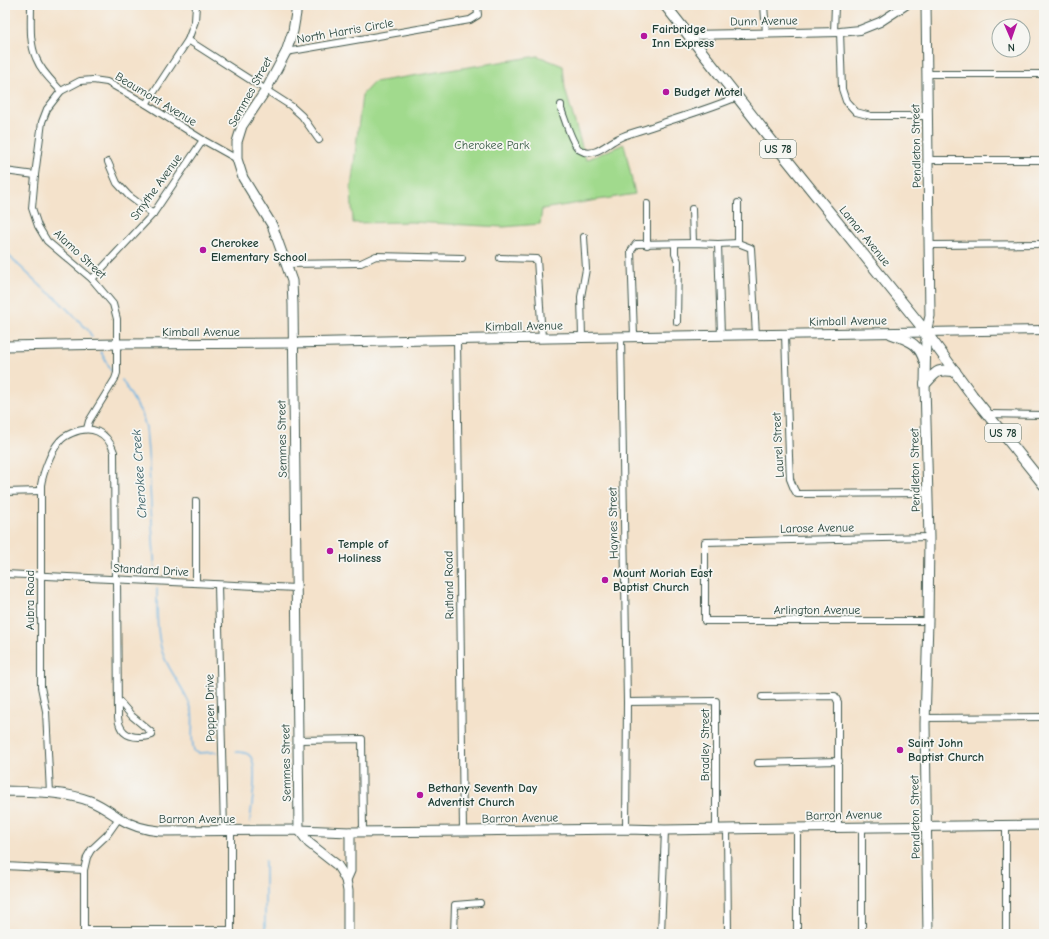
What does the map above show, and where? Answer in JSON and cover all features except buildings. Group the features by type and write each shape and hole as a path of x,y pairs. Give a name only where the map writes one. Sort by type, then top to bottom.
{"main road":[{"name":"Semmes Street","path":"296,5 293,31 286,52 266,90 242,126 237,142 237,159 244,178 272,225 292,281 299,830"},
{"name":"Lamar Avenue","path":"665,5 772,142 926,332 955,372 1044,485"},
{"name":"Pendleton Street","path":"926,5 930,245 930,316 926,332 925,384 929,537 925,718 928,934"},
{"name":"Kimball Avenue","path":"5,346 293,343 926,332"},
{"path":"886,333 913,343 918,347 926,368"},
{"path":"925,384 935,373 939,371 944,370 955,372"},
{"name":"Barron Avenue","path":"5,791 50,793 88,800 138,827 155,831 299,830 350,832 626,829 665,830 1044,825"},
{"path":"299,830 309,843 336,865 346,880 348,891 348,934"},
{"path":"346,880 350,871 350,832"}],"street":[{"path":"31,5 31,38 36,58 44,73 61,91"},
{"path":"146,104 188,40 195,21 196,5"},
{"name":"North Harris Circle","path":"286,52 470,20 478,15 477,5"},
{"path":"764,5 766,33"},
{"path":"835,5 842,89 846,101 856,112 871,116 928,116"},
{"name":"Dunn Avenue","path":"688,35 837,32 860,30 880,22 906,5"},
{"path":"188,40 291,106 302,116 319,140"},
{"path":"927,74 1044,74"},
{"name":"Beaumont Avenue","path":"61,91 80,81 93,80 107,82 237,159"},
{"name":"Alamo Street","path":"61,91 47,109 42,122 34,175 32,208 38,226 47,241 92,279 113,304 117,319 117,373 115,379 89,421 87,429"},
{"path":"561,105 561,109 576,145 580,150 586,153 591,153 597,152 618,138 718,105 737,96"},
{"name":"Smythe Avenue","path":"92,279 153,214 203,140"},
{"path":"929,160 1044,160"},
{"path":"108,162 117,183 129,196 153,214"},
{"path":"5,171 34,175"},
{"path":"738,203 738,243"},
{"path":"647,204 647,245"},
{"path":"692,209 693,243"},
{"path":"582,337 581,297 586,270 584,237"},
{"path":"634,336 631,251 636,244 693,243 738,243 751,248 756,334"},
{"path":"675,244 675,254 678,261 677,322"},
{"path":"718,244 720,335"},
{"path":"930,245 1044,244"},
{"path":"286,264 361,263 376,256 462,258"},
{"path":"500,258 537,259 542,338"},
{"name":"Kimball Avenue","path":"926,332 1044,330"},
{"name":"Laurel Street","path":"785,334 788,456 790,479 797,494 928,493"},
{"name":"Haynes Street","path":"621,337 627,702 626,829"},
{"name":"Rutland Road","path":"457,339 464,831"},
{"path":"988,414 1044,415"},
{"path":"87,429 100,433 108,440 114,452 119,701 118,721 122,731 128,735 135,737 152,735 151,732 132,716 119,701"},
{"name":"Aubra Road","path":"50,793 46,711 41,687 40,491 44,471 59,441 66,435 87,429"},
{"path":"5,492 40,491"},
{"path":"196,501 196,583"},
{"name":"Larose Avenue","path":"705,621 705,542 929,537"},
{"name":"Standard Drive","path":"5,574 296,588"},
{"name":"Poppen Drive","path":"218,584 231,932"},
{"name":"Arlington Avenue","path":"705,621 928,621"},
{"path":"762,697 835,696 838,702 838,827"},
{"name":"Bradley Street","path":"627,702 716,701 716,829"},
{"path":"925,718 1044,717"},
{"path":"298,740 362,739 363,831"},
{"path":"758,763 838,761"},
{"path":"119,818 106,835 94,845 87,857 84,870 84,932 231,932"},
{"path":"1006,826 1006,934"},
{"path":"862,827 862,934"},
{"path":"796,828 797,934"},
{"path":"727,829 728,934"},
{"path":"661,934 665,830"},
{"path":"5,866 84,870"},
{"path":"454,934 455,905 480,903"}],"green space":[{"name":"Cherokee Park","path":"538,56 563,66 565,89 586,160 624,144 635,194 542,209 540,224 503,227 412,222 353,223 351,189 362,95 374,82"}],"waterway":[{"name":"Cherokee Creek","path":"5,87 7,97 5,104"},
{"name":"Cherokee Creek","path":"5,246 10,257 44,289 57,299 88,330 92,337"},
{"name":"Cherokee Creek","path":"101,352 111,371"},
{"name":"Cherokee Creek","path":"122,380 142,414 146,428 155,573"},
{"name":"Cherokee Creek","path":"157,589 160,643 165,659 184,691 192,711 192,741 194,751 198,753 217,752"},
{"name":"Cherokee Creek","path":"236,752 247,754 253,761 254,777 250,822"},
{"name":"Cherokee Creek","path":"265,861 265,934"}],"place":[{"name":"Fairbridge Inn Express","path":"644,36"},
{"name":"Budget Motel","path":"666,92"},
{"name":"Cherokee Elementary School","path":"203,250"},
{"name":"Temple of Holiness","path":"330,551"},
{"name":"Mount Moriah East Baptist Church","path":"605,580"},
{"name":"Saint John Baptist Church","path":"900,750"},
{"name":"Bethany Seventh Day Adventist Church","path":"420,795"}]}
